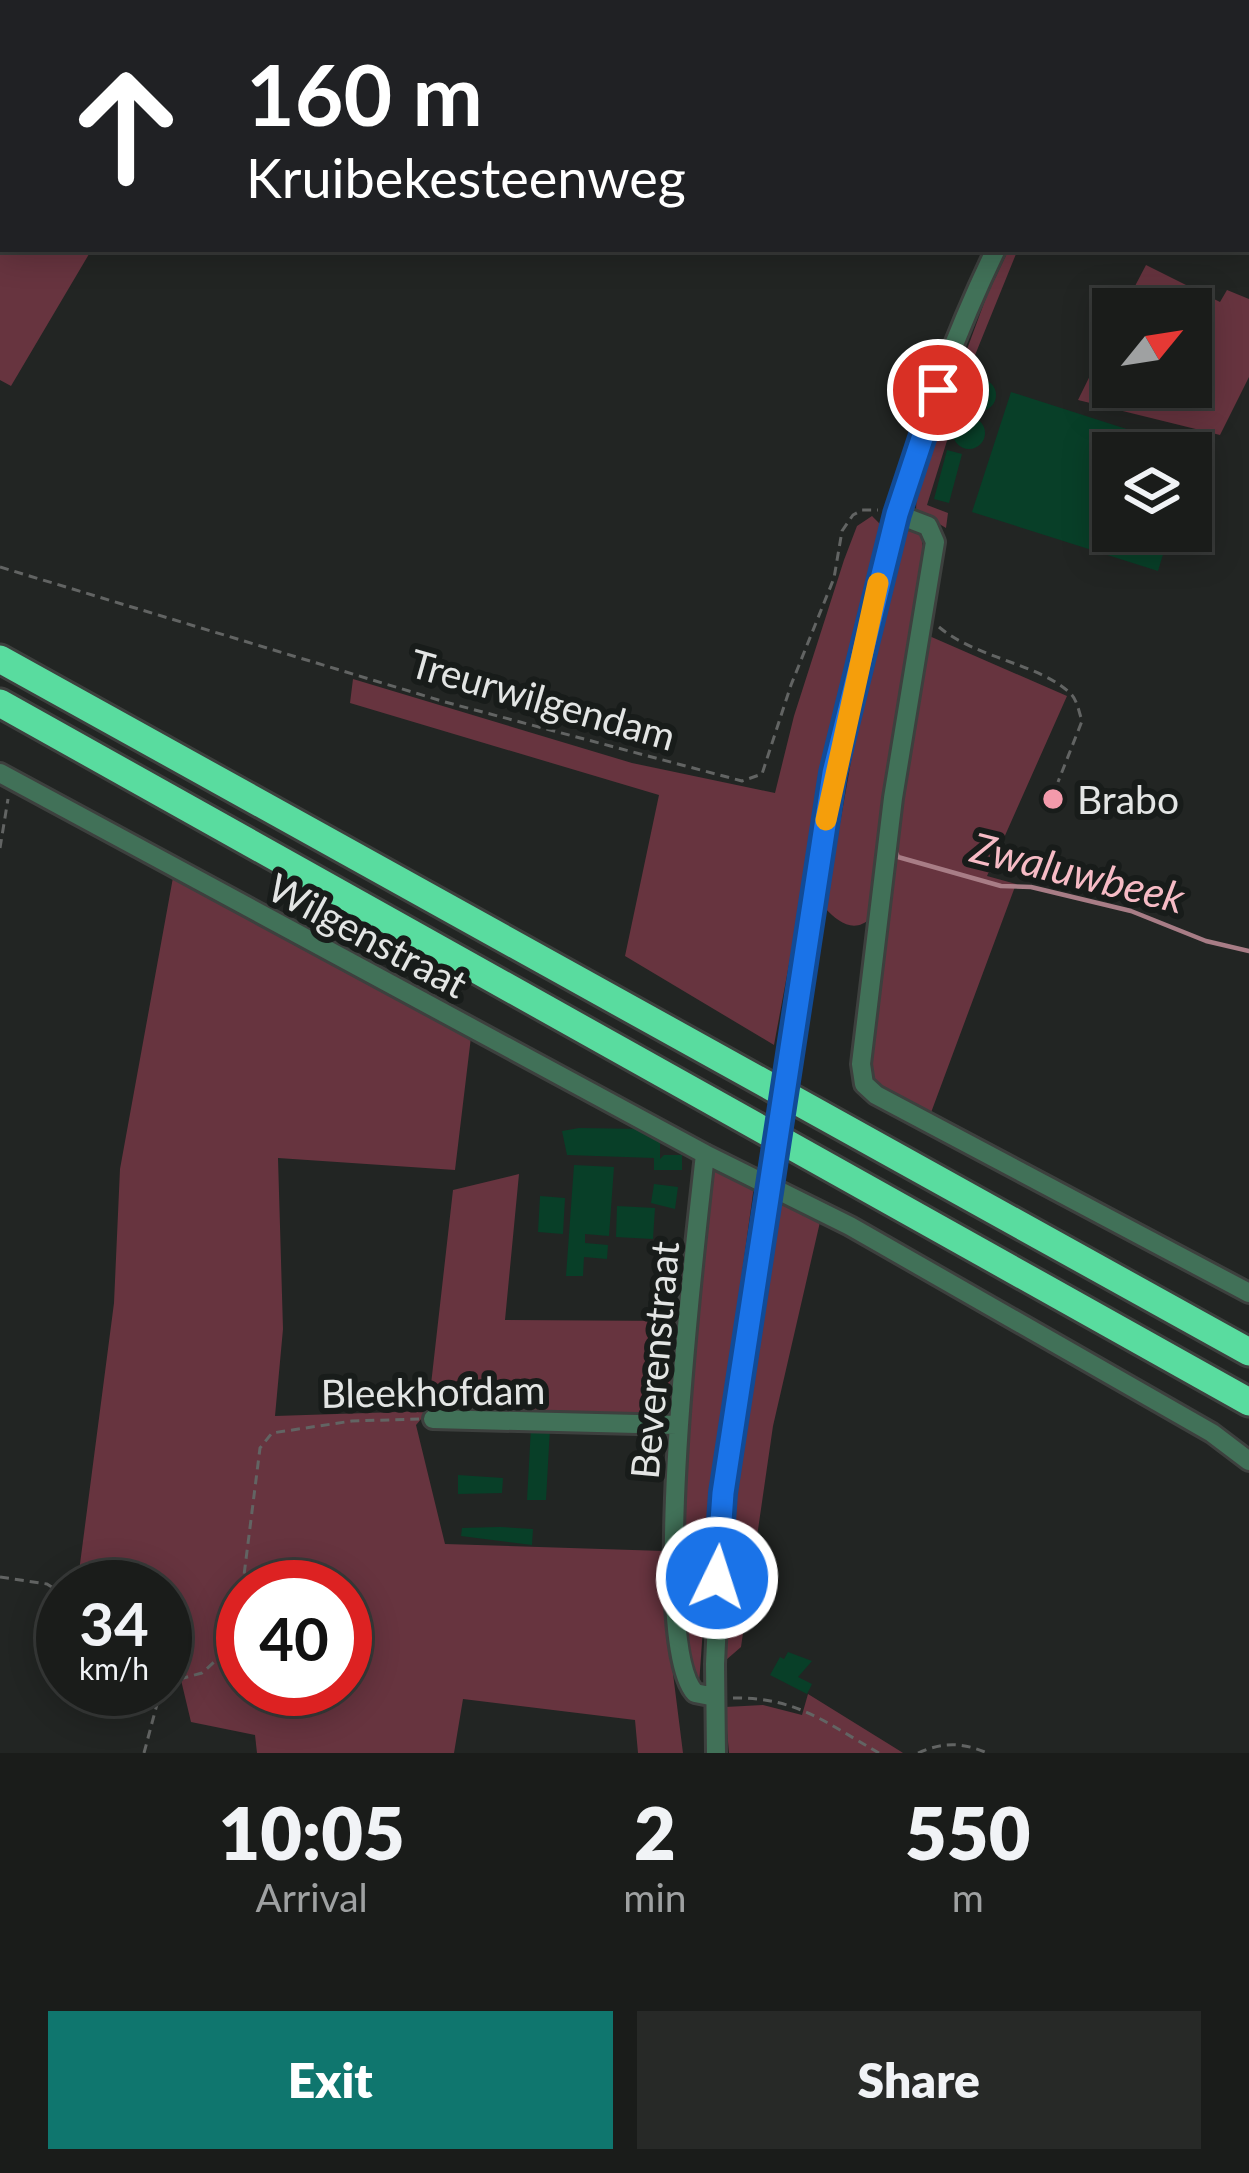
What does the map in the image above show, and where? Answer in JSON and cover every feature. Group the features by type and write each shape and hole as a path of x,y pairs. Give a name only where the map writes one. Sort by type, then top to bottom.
{"highway":[{"path":"0,659 1249,1352"},
{"path":"0,703 1249,1402"}],"street":[{"name":"Beverenstraat","path":"716,1753 723,1493 833,773 897,514 938,390 995,252"},
{"path":"897,514 928,526 935,542 892,798 861,1064 864,1084 876,1095 1249,1293"},
{"name":"Wilgenstraat","path":"5,776 936,1274 1212,1433 1249,1461"},
{"name":"Beverenstraat","path":"705,1154 677,1425 675,1545 681,1657 687,1684 695,1693 715,1697"},
{"name":"Bleekhofdam","path":"433,1419 677,1425"}],"path":[{"name":"Treurwilgendam","path":"0,567 445,701 742,782 762,773 834,578 846,522 862,509 897,514"},
{"path":"922,613 954,640 1073,695 1082,721 1058,782"},
{"path":"0,848 5,776"},
{"name":"Bleekhofdam","path":"192,1675 202,1673 223,1654 242,1592 260,1448 272,1432 332,1423 433,1419"},
{"path":"0,1576 36,1582"},
{"path":"715,1697 760,1698 798,1706 879,1753"},
{"path":"144,1753 153,1716"},
{"path":"918,1753 945,1743 969,1745 987,1753"}],"shaded area":[{"path":"0,252 90,252 11,386 0,380"},
{"path":"1008,252 1017,252 969,370 927,505 948,513 946,528 916,510 917,485"},
{"path":"1146,265 1192,288 1134,288"},
{"path":"1227,290 1249,299 1249,377 1220,435 1110,408 1212,408 1212,298 1220,302"},
{"path":"1092,372 1092,403 1078,400"},
{"path":"872,516 881,525 881,534 842,680 774,1045 625,956 659,795 350,703 353,679 632,763 775,793 794,716 844,560 857,526"},
{"path":"910,527 921,532 924,557 871,918 852,926 825,908 869,660 900,534"},
{"path":"927,635 1067,696 987,876 1016,884 929,1118 873,1089 867,1070"},
{"path":"174,872 471,1037 455,1170 278,1158 283,1329 275,1416 428,1411 416,1425 445,1544 664,1551 683,1753 638,1753 635,1720 463,1699 454,1753 257,1753 255,1735 191,1722 192,1560 81,1560 114,1303 120,1169"},
{"path":"719,1169 754,1186 713,1485 699,1685 687,1657 682,1528 710,1176"},
{"path":"519,1174 505,1320 676,1321 668,1414 428,1411 453,1190"},
{"path":"780,1203 820,1222 773,1426 741,1647 726,1660 743,1430"},
{"path":"808,1694 903,1753 729,1753 725,1707 763,1705 802,1715"}],"building":[{"path":"980,379 992,383 996,395 992,407 980,411 968,407 964,395 968,383"},
{"path":"1011,392 1136,432 1092,432 1092,550 972,512"},
{"path":"969,417 981,421 985,433 981,445 969,449 957,445 953,433 957,421"},
{"path":"947,450 962,454 949,503 934,499"},
{"path":"1098,552 1164,552 1158,571"},
{"path":"644,1129 660,1138 660,1159 682,1155 682,1170 654,1170 654,1158 567,1155 562,1131"},
{"path":"574,1165 614,1167 609,1236 585,1234 585,1243 608,1245 607,1259 584,1257 583,1276 566,1276"},
{"path":"654,1184 678,1187 675,1209 651,1203"},
{"path":"540,1196 565,1198 563,1234 538,1232"},
{"path":"617,1206 655,1208 653,1239 616,1237"},
{"path":"531,1427 550,1428 546,1500 527,1500"},
{"path":"458,1475 503,1478 502,1493 458,1494"},
{"path":"462,1528 533,1529 532,1545 461,1536"},
{"path":"788,1652 812,1661 798,1677 812,1684 807,1694 770,1675"}],"waterway":[{"name":"Zwaluwbeek","path":"894,848 898,857 1001,886 1031,887 1131,911 1206,941 1249,951"}],"slow traffic":[{"path":"826,820 878,583"}],"place":[{"name":"Brabo","path":"1053,799"}],"route":[{"path":"717,1578 737,1394 833,773 897,514 938,390"}]}
